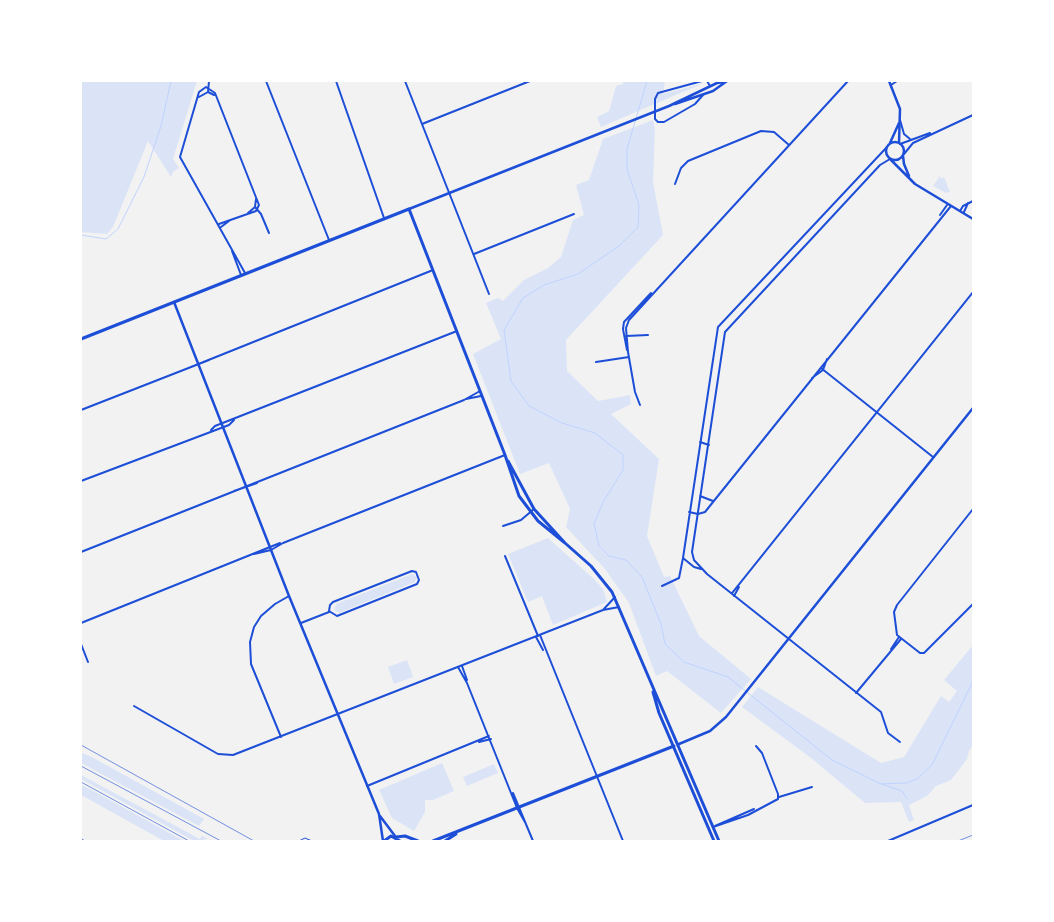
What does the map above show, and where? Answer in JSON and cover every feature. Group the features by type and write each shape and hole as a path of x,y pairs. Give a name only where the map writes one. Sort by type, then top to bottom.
{"main road":[{"path":"81,338 409,209 506,457 515,487 530,513 552,534 565,543"},
{"path":"506,457 534,509 565,543 600,575 615,597 719,841"},
{"path":"651,684 659,713 714,841"},
{"path":"433,841 679,744"},
{"path":"709,829 713,827"},
{"path":"446,841 460,830"},
{"path":"383,841 387,837 395,836 407,837 418,841"},
{"path":"395,836 400,841"}],"street":[{"path":"208,92 209,81"},
{"path":"266,81 329,240"},
{"path":"336,81 384,218"},
{"path":"405,81 490,294"},
{"path":"422,124 530,81"},
{"path":"702,81 657,94 655,99 655,119 658,122 664,122 695,104 710,86"},
{"path":"707,81 710,86"},
{"path":"640,405 634,392 626,336 626,319 848,81"},
{"path":"897,81 890,82 899,104 899,144 904,154 904,164 911,180"},
{"path":"669,106 710,86 725,82"},
{"path":"409,209 658,110 703,95 717,84"},
{"path":"209,88 215,95 268,233"},
{"path":"209,88 202,89 199,96 180,157 245,273"},
{"path":"199,96 208,92 215,95"},
{"path":"900,742 888,733 881,712 731,594 701,568 692,556 693,542 724,340 728,327 880,165 890,160 898,160 910,145 973,115"},
{"path":"900,120 904,134 911,139"},
{"path":"662,586 679,578 718,327 890,144 900,120"},
{"path":"675,184 681,168 688,161 761,131 774,132 789,145"},
{"path":"890,144 899,144 934,132"},
{"path":"887,147 886,153 890,160 911,180 973,218"},
{"path":"960,211 973,201"},
{"path":"964,213 968,203"},
{"path":"689,512 698,514 705,512 810,380 822,369 828,357 950,205"},
{"path":"220,226 257,208"},
{"path":"474,254 574,214"},
{"path":"232,249 241,275"},
{"path":"81,410 433,270"},
{"path":"731,594 973,292"},
{"path":"174,302 289,596 367,786 379,814 395,836"},
{"path":"81,481 457,332"},
{"path":"626,336 648,335"},
{"path":"596,362 629,357"},
{"path":"822,369 933,457"},
{"path":"81,552 464,400 480,391"},
{"path":"464,400 482,396"},
{"path":"679,744 710,731 734,708 973,408"},
{"path":"700,442 708,445"},
{"path":"81,623 506,457"},
{"path":"700,496 713,501"},
{"path":"503,526 518,522 534,509"},
{"path":"973,509 896,605 894,612 900,638 920,653 928,652 973,604"},
{"path":"685,541 693,542"},
{"path":"505,556 623,841"},
{"path":"683,558 694,567 701,568"},
{"path":"412,571 416,572 419,580 417,584 337,616 329,611 330,605 333,602 412,571"},
{"path":"734,596 740,585"},
{"path":"281,737 251,664 249,647 254,627 261,616 275,604 289,596"},
{"path":"603,610 615,597"},
{"path":"134,706 218,754 228,756 281,737 603,610 619,607"},
{"path":"301,623 329,611"},
{"path":"856,693 900,638"},
{"path":"81,644 88,662"},
{"path":"462,666 533,841"},
{"path":"458,667 467,682"},
{"path":"367,786 490,737"},
{"path":"756,746 762,753 779,797"},
{"path":"713,827 740,818 775,801 779,797 789,796 812,787"},
{"path":"888,841 973,805"},
{"path":"379,814 383,841"}],"lane":[{"path":"299,841 305,838 312,841"}],"shaded area":[{"path":"81,81 197,81 173,159 179,168 173,172 171,177 148,141 113,227 107,234 81,232"},
{"path":"623,81 665,81 663,94 704,83 601,127 597,117 609,111 616,86 623,84"},
{"path":"653,120 655,131 653,182 663,235 566,340 567,371 598,401 630,395 631,404 611,414 659,459 647,536 664,577 670,576 699,636 751,679 721,713 667,671 656,676 629,603 605,569 566,527 570,509 549,463 520,474 473,354 501,339 486,303 498,298 503,301 524,280 548,268 561,257 573,220 584,215 576,185 589,180 603,139"},
{"path":"940,176 941,179 944,177 950,192 946,193 933,186"},
{"path":"548,538 594,579 603,589 607,602 553,625 542,596 528,602 508,554"},
{"path":"412,574 417,577 415,582 339,613 334,610 336,604"},
{"path":"973,645 973,745 967,759 951,780 936,786 927,796 909,805 914,820 909,822 901,802 865,803 811,758 742,707 758,687 881,763 904,757 941,696 949,702 957,691 944,680"},
{"path":"407,660 413,677 394,684 388,667"},
{"path":"81,753 90,756 204,819 199,826 81,763"},
{"path":"442,763 454,791 433,800 425,800 425,812 414,831 392,818 379,790"},
{"path":"494,764 498,773 467,786 463,777"},
{"path":"81,775 200,839 202,836 208,839 194,841 81,779"},
{"path":"81,785 184,841 164,841 81,795"}],"waterway":[{"path":"81,235 106,239 118,229 144,177 161,126 171,81"},
{"path":"647,81 627,149 627,169 639,205 638,227 619,246 578,274 544,285 523,298 504,330 511,381 529,406 562,423 595,433 623,455 623,470 603,502 594,524 599,546 609,556 626,560 642,577 661,624 665,644 684,662 728,677 832,760 881,784 906,783 917,779 932,765 973,681"},
{"path":"882,784 902,791 907,799"}],"railway":[{"path":"81,745 254,841"},
{"path":"81,766 221,841"},
{"path":"81,782 189,841"},
{"path":"958,841 973,835"}]}
